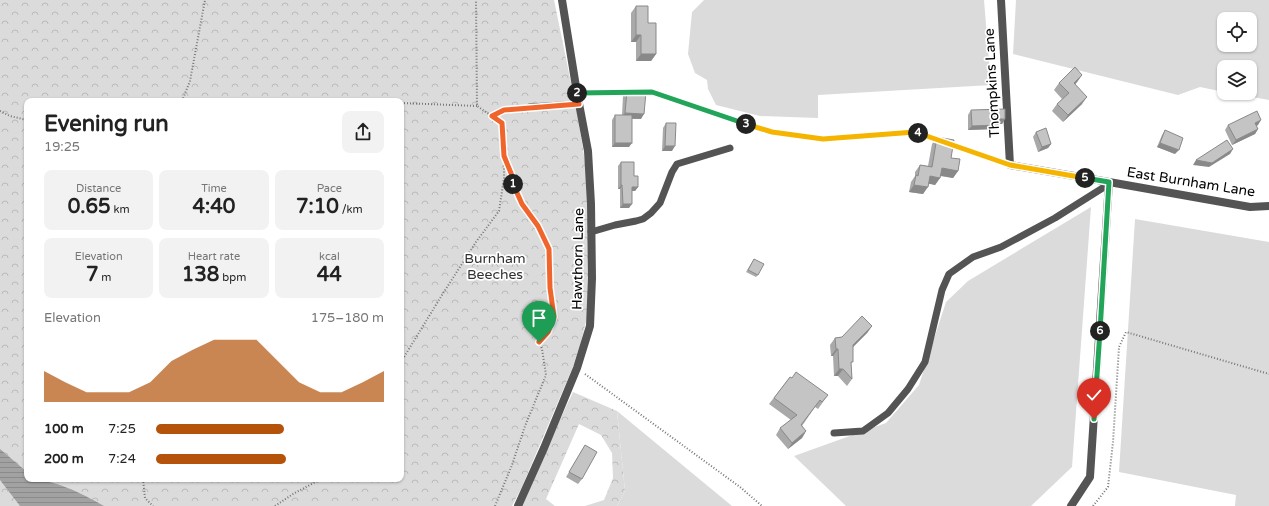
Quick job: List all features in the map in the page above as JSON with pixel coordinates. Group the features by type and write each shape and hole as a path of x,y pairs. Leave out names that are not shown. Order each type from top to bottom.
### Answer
{"street":[{"name":"Hawthorn Lane","path":"518,506 577,368 590,326 592,278 592,204 588,151 562,0"},
{"name":"Thompkins Lane","path":"1000,0 1010,165"},
{"path":"1010,165 1109,183 1090,477 1071,506"},
{"name":"East Burnham Lane","path":"1109,183 1250,207 1269,206"}],"lane":[{"path":"530,107 579,104"},
{"path":"591,232 643,219 660,203 672,172 677,164 730,148"},
{"path":"834,433 863,431 888,413 908,389 924,362 933,331 942,290 949,274 973,257 1001,246 1055,218 1109,183"}],"path":[{"path":"183,98 190,81 205,0"},
{"path":"476,0 478,106"},
{"path":"637,92 652,92 772,132 823,139 915,132 944,142"},
{"path":"577,93 630,93"},
{"path":"404,103 478,106 502,123 504,156 504,178 499,211 476,242 404,357"},
{"path":"492,116 504,110 530,107"},
{"path":"0,111 10,116 24,119"},
{"path":"951,145 1010,165"},
{"path":"495,506 512,465 524,426 546,375 542,349 539,342 548,332 554,317 550,288 549,249 538,226 522,204 504,156"},
{"path":"1093,506 1108,487 1113,442 1119,347 1126,332 1269,374"},
{"path":"577,368 740,487 762,506"},
{"path":"144,482 145,498 152,506"},
{"path":"275,506 315,482"}],"green space":[{"name":"Burnham Beeches","path":"0,0 554,0 578,117 587,175 589,309 581,342 572,369 521,489 512,506 0,506"},
{"path":"704,0 984,0 991,85 818,95 818,118 760,116 716,105 708,89 707,80 695,73 688,54 692,12"},
{"path":"1016,0 1269,0 1269,100 1257,98 1257,60 1217,60 1217,91 1200,87 1178,95 1013,54"},
{"path":"1091,207 1072,467 1031,506 846,506 794,456 886,423 919,385 946,302 968,281"},
{"path":"1135,219 1269,242 1269,506 1235,506 1236,495 1119,472"},
{"path":"573,392 617,411 625,491 617,506 585,506 604,500 613,478 612,453 601,435 579,424 546,499 555,506 519,506"},
{"path":"617,411 732,506 617,506 625,491"}],"shaded area":[{"path":"0,449 24,469 24,482 50,482 57,484 86,496 104,506 20,506 0,480"}],"building":[{"path":"636,6 648,6 648,23 656,23 656,54 641,54 641,35 636,35"},
{"path":"1075,67 1082,75 1074,83 1087,97 1068,115 1057,104 1069,93 1059,83"},
{"path":"627,91 646,92 644,114 625,113"},
{"path":"1005,109 1005,119 998,119 998,125 972,126 971,110"},
{"path":"1257,111 1261,120 1255,123 1258,129 1236,140 1228,125"},
{"path":"615,115 632,115 632,143 615,143"},
{"path":"666,123 676,123 675,146 665,146"},
{"path":"1046,128 1051,144 1042,147 1036,132"},
{"path":"1165,130 1183,138 1179,150 1160,143"},
{"path":"937,137 954,140 951,158 960,159 958,171 942,168 940,178 930,176 928,187 914,185 916,175 918,176 920,165 932,167"},
{"path":"1227,140 1233,149 1212,163 1196,160"},
{"path":"621,162 634,162 634,176 638,176 638,187 632,187 632,204 623,204"},
{"path":"754,259 764,264 758,275 748,270"},
{"path":"862,316 872,326 853,345 853,362 851,362 852,379 843,369 839,369 838,349 836,349 835,338 842,337"},
{"path":"796,372 828,395 822,402 820,400 801,425 806,431 792,443 780,428 797,415 774,398 790,377 792,378"},
{"path":"585,445 597,452 582,479 569,472"}],"route":[{"path":"539,342 548,332 554,317 550,288 549,249 538,226 522,204 514,186 513,178 504,156 502,123 492,116 504,110 579,104 577,93 652,92 772,132 823,139 915,132 1010,165 1109,182 1094,419"}]}
